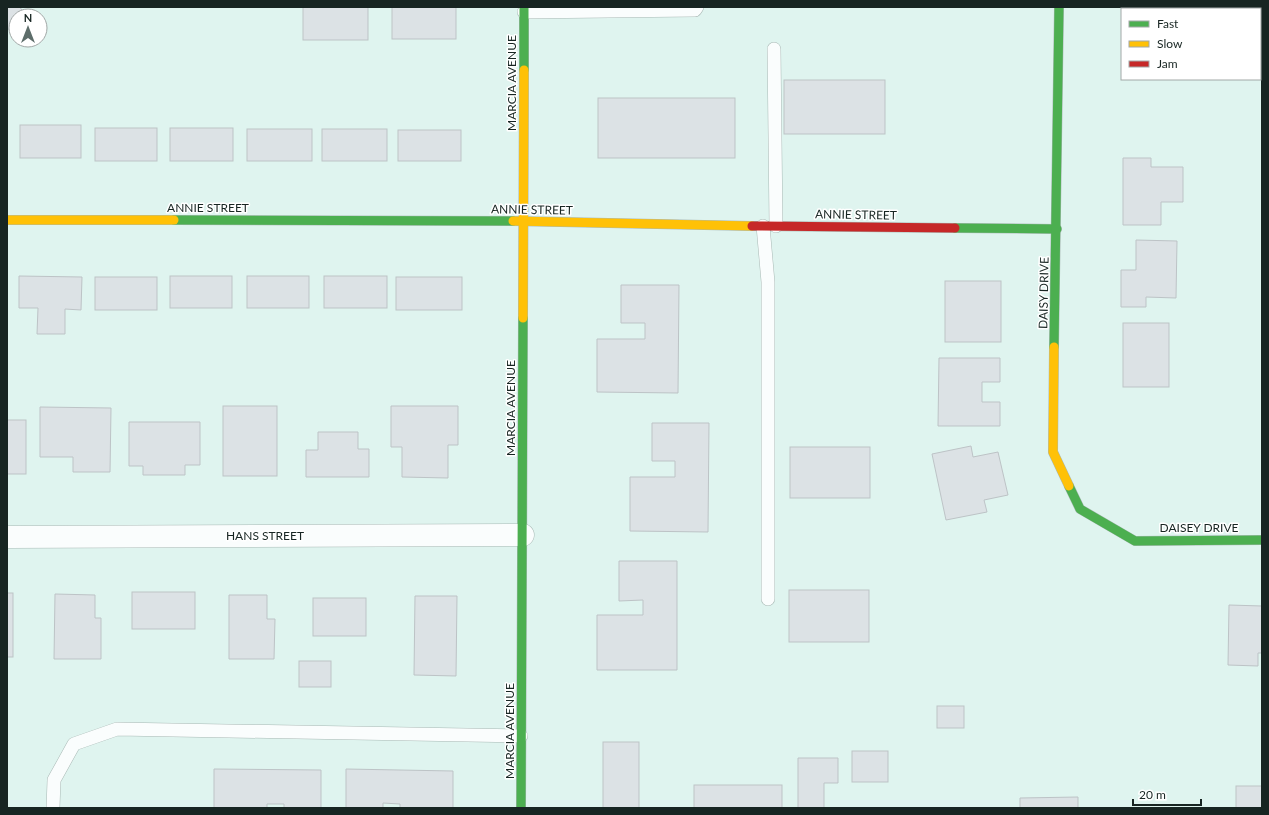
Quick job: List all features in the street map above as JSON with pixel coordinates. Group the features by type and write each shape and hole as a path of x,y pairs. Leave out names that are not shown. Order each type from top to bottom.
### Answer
{"street":[{"name":"DAISY DRIVE","path":"1059,7 1053,452 1080,509 1136,541"},
{"name":"MARCIA AVENUE","path":"521,808 524,10"},
{"name":"ANNIE STREET","path":"7,220 523,221 770,226 1057,229"},
{"name":"HANS STREET","path":"7,537 523,535"},
{"name":"DAISEY DRIVE","path":"1136,541 1262,540"}],"lane":[{"path":"524,10 695,10 698,7"},
{"path":"768,599 768,282 774,49"},
{"path":"53,808 54,780 74,744 117,729 521,736"}],"building":[{"path":"7,7 20,7 8,8 7,30"},
{"path":"303,7 368,7 368,40 303,40"},
{"path":"392,7 456,7 456,39 392,39"},
{"path":"784,80 885,80 885,134 784,134"},
{"path":"598,98 735,98 735,158 598,158"},
{"path":"20,125 81,125 81,158 20,158"},
{"path":"95,128 157,128 157,161 95,161"},
{"path":"170,128 233,128 233,161 170,161"},
{"path":"247,129 312,129 312,161 247,161"},
{"path":"322,129 387,129 387,161 322,161"},
{"path":"398,130 461,130 461,161 398,161"},
{"path":"1123,158 1151,158 1151,167 1183,167 1183,202 1161,202 1161,225 1123,225"},
{"path":"1136,240 1177,241 1176,298 1146,297 1146,307 1121,307 1121,270 1136,270"},
{"path":"19,276 82,277 81,310 65,309 65,334 37,334 38,308 19,308"},
{"path":"170,276 232,276 232,308 170,308"},
{"path":"247,276 309,276 309,308 247,308"},
{"path":"324,276 387,276 387,308 324,308"},
{"path":"95,277 157,277 157,310 95,310"},
{"path":"396,277 462,277 462,310 396,310"},
{"path":"945,281 1001,281 1001,342 945,342"},
{"path":"621,285 679,285 678,393 597,392 597,339 645,339 645,323 621,323"},
{"path":"1123,323 1169,323 1169,387 1123,387"},
{"path":"939,358 1000,358 1000,382 982,382 982,402 1000,402 1000,426 938,426"},
{"path":"223,406 277,406 277,476 223,476"},
{"path":"391,406 458,406 458,445 448,445 448,478 402,477 402,447 391,447"},
{"path":"40,407 111,408 110,472 73,472 73,457 40,457"},
{"path":"7,420 26,420 26,474 7,474"},
{"path":"129,422 200,422 200,465 185,465 185,475 143,475 143,466 129,466"},
{"path":"652,423 709,423 708,532 630,531 630,477 675,477 675,461 652,461"},
{"path":"318,432 358,432 358,449 369,449 369,477 306,477 306,450 318,450"},
{"path":"971,446 973,457 998,452 1008,495 984,500 987,512 946,520 932,454"},
{"path":"790,447 870,447 870,498 790,498"},
{"path":"619,561 677,561 677,670 597,670 597,615 643,615 643,600 619,601"},
{"path":"789,590 869,590 869,642 789,642"},
{"path":"132,592 195,592 195,629 132,629"},
{"path":"7,593 13,593 13,657 7,657"},
{"path":"55,594 95,595 95,618 101,618 101,659 54,659"},
{"path":"229,595 267,595 267,619 275,619 274,659 229,659"},
{"path":"415,596 457,596 456,676 414,675"},
{"path":"313,598 366,598 366,636 313,636"},
{"path":"1229,605 1262,606 1262,653 1258,653 1258,666 1228,665"},
{"path":"299,661 331,661 331,687 299,687"},
{"path":"937,706 964,706 964,728 937,728"},
{"path":"603,742 639,742 639,808 603,808"},
{"path":"852,751 888,751 888,782 852,782"},
{"path":"798,758 838,758 838,783 824,783 824,808 798,808"},
{"path":"214,769 321,770 321,808 284,808 284,804 267,804 267,808 214,808"},
{"path":"346,769 453,771 453,808 400,808 400,804 383,803 383,808 346,808"},
{"path":"694,785 782,785 782,808 694,808"},
{"path":"1236,786 1262,786 1262,808 1236,808"},
{"path":"1078,797 1078,808 1020,808 1020,798"}],"traffic: fast":[{"path":"524,7 524,70"},
{"path":"1054,347 1059,7"},
{"path":"174,220 513,221"},
{"path":"955,228 1057,229"},
{"path":"521,808 523,318"},
{"path":"1069,486 1080,509 1135,541 1262,540"}],"traffic: slow":[{"path":"523,318 524,70"},
{"path":"7,220 174,220"},
{"path":"513,221 752,226"},
{"path":"1054,347 1053,452 1069,486"}],"traffic: jam":[{"path":"752,226 955,228"}]}
